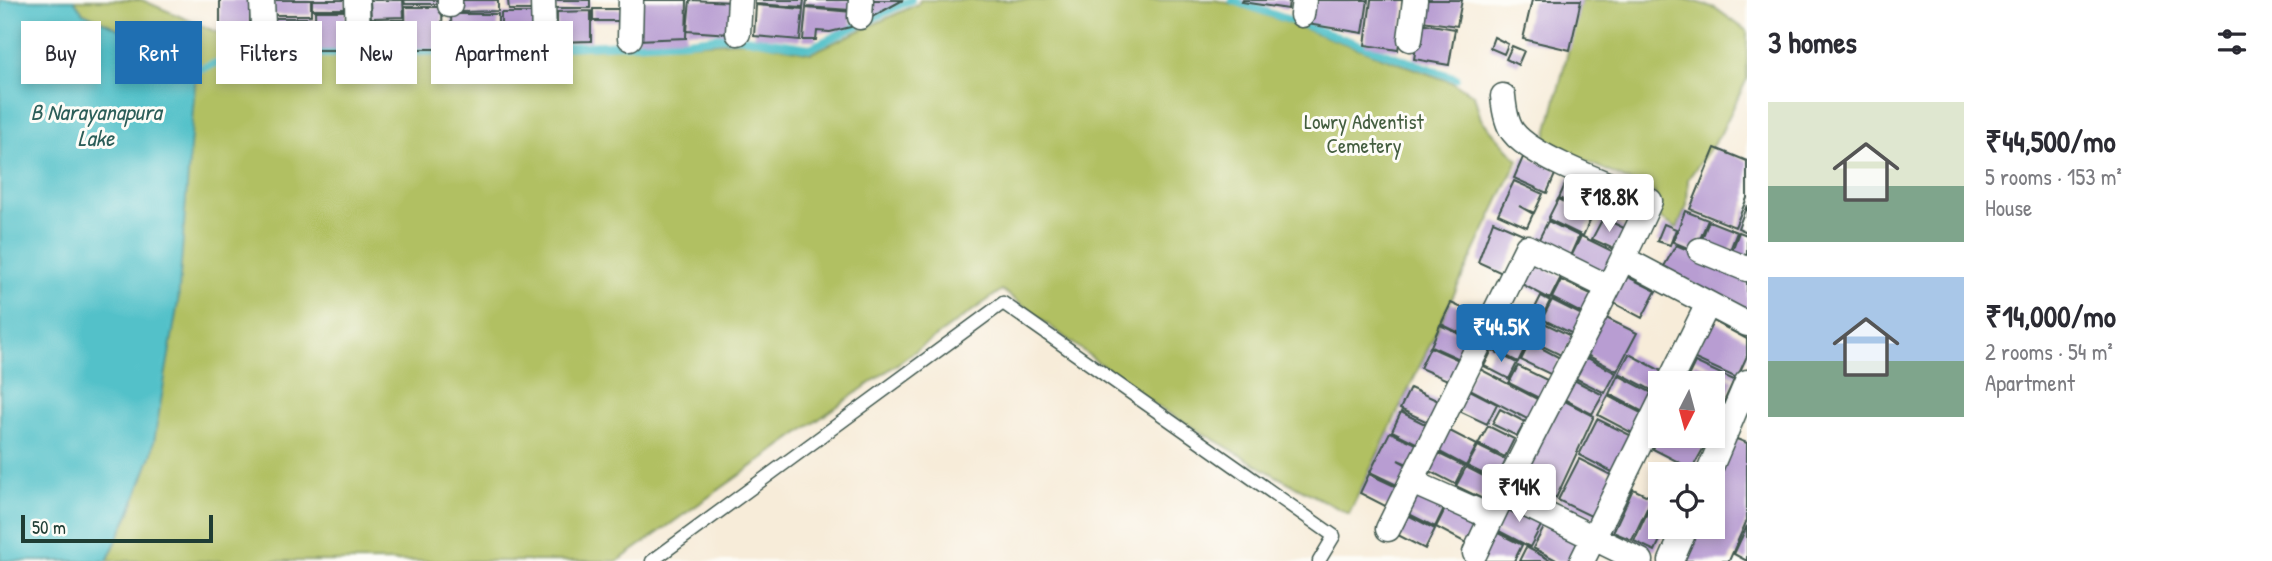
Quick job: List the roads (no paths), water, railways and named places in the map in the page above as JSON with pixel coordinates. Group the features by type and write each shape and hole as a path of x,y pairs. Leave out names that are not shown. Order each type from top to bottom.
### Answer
{"street":[{"path":"262,0 263,21"},
{"path":"357,0 357,21"},
{"path":"543,0 544,21"},
{"path":"630,38 631,0"},
{"path":"738,33 740,0"},
{"path":"1410,39 1415,0"},
{"path":"1475,553 1624,259 1650,201 1577,171 1528,147 1512,132 1505,113 1503,96"},
{"path":"1388,529 1527,247 1608,287"},
{"path":"1700,250 1747,269"},
{"path":"1624,259 1747,324"},
{"path":"1675,371 1708,304"},
{"path":"1713,462 1747,382"},
{"path":"1582,561 1648,427"},
{"path":"1412,482 1491,517"},
{"path":"1504,494 1641,561"},
{"path":"1671,561 1681,539"}],"lane":[{"path":"652,561 1003,303 1334,536 1319,561"}],"water":[{"name":"B Narayanapura Lake","path":"0,0 74,0 83,13 101,21 21,21 21,84 101,84 101,21 115,27 115,84 195,84 178,303 152,453 130,512 107,561 0,561"}],"waterway":[{"path":"202,68 242,54 523,49 687,41 732,36 810,48 911,0"},
{"path":"1232,0 1456,78"}],"park label":[{"name":"Lowry Adventist Cemetery","path":"1364,134"}]}
